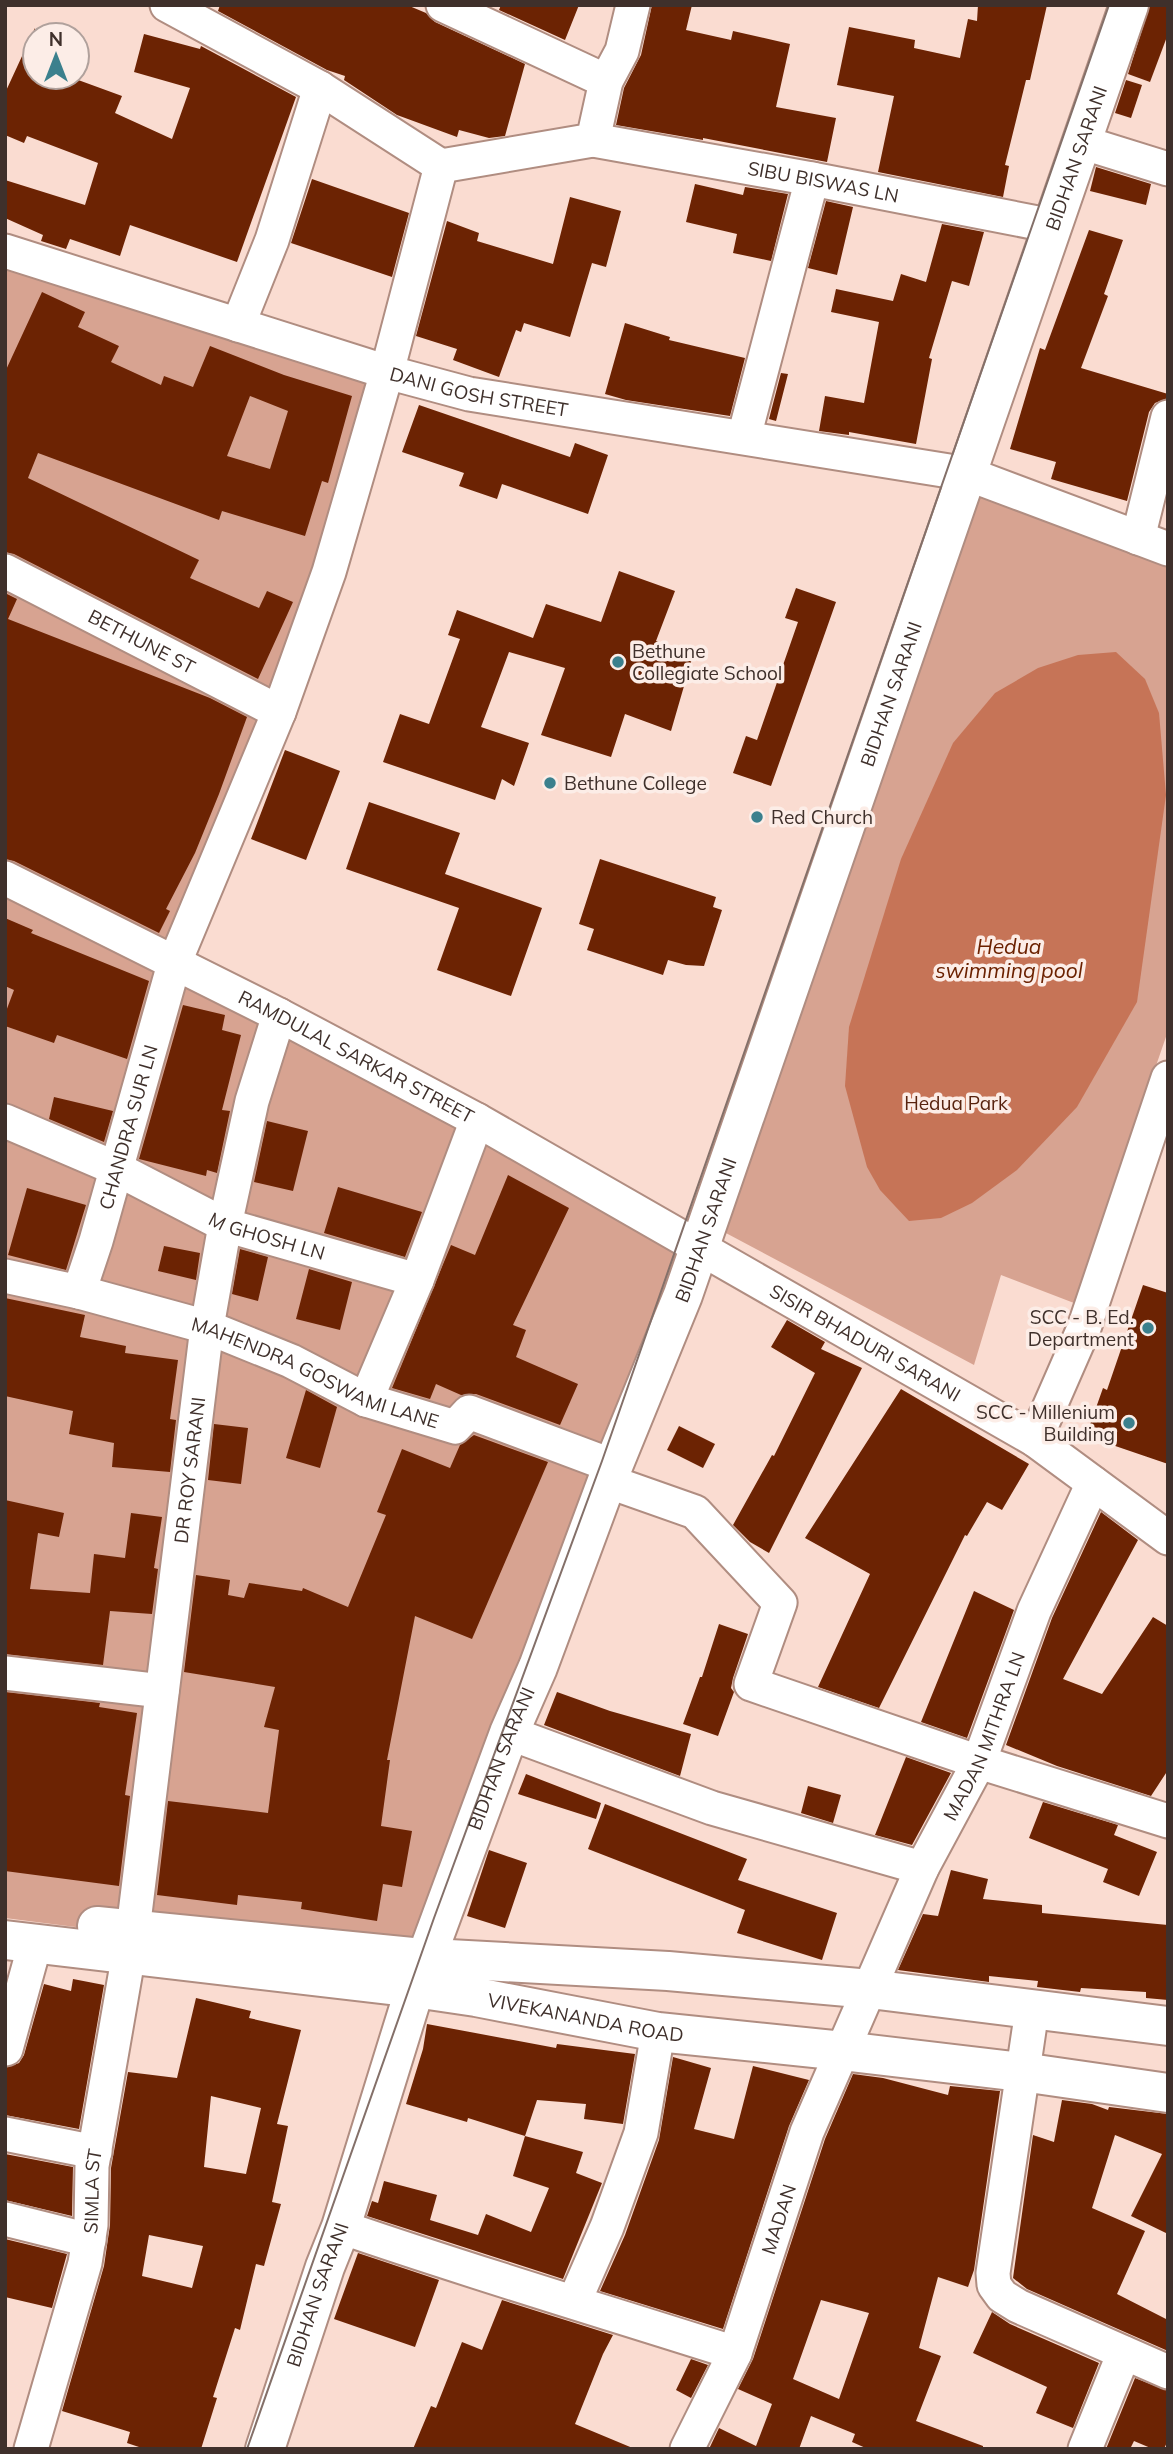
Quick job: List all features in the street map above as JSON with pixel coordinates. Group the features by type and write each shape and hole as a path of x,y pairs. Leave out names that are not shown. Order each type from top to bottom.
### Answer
{"main road":[{"name":"BIDHAN SARANI","path":"265,2449 325,2267 341,2227 421,1972 509,1733 538,1667 610,1473 700,1247 1129,5"},
{"name":"VIVEKANANDA ROAD","path":"5,1914 131,1943"},
{"name":"VIVEKANANDA ROAD","path":"20,1942 131,1943 421,1972 668,1971 870,1989 1168,2026"},
{"name":"VIVEKANANDA ROAD","path":"421,1972 477,1997 658,2032 1023,2072 1168,2093"}],"street":[{"path":"167,5 320,88 441,166"},
{"path":"443,5 606,81"},
{"path":"593,140 606,81 622,51 633,5"},
{"path":"238,325 272,240 320,88"},
{"name":"SIBU BISWAS LN","path":"441,166 593,140 812,178 1053,226"},
{"path":"1082,142 1168,169"},
{"name":"CHANDRA SUR LN","path":"79,1292 96,1241 174,964 279,712 329,572 387,372 441,166"},
{"path":"744,437 812,178"},
{"name":"DANI GOSH STREET","path":"5,251 387,372 469,394 968,474 1153,544"},
{"path":"1153,544 1168,417"},
{"name":"BETHUNE ST","path":"5,571 279,712"},
{"name":"RAMDULAL SARKAR STREET","path":"5,878 279,1016 477,1120 700,1247"},
{"name":"DR ROY SARANI","path":"131,1943 207,1327 225,1225 252,1101 279,1016"},
{"path":"1034,1440 1084,1328 1168,1078"},
{"path":"366,1400 417,1280 477,1120"},
{"name":"M GHOSH LN","path":"5,1121 115,1168 225,1225 417,1280"},
{"name":"SISIR BHADURI SARANI","path":"700,1247 1034,1440 1168,1538"},
{"name":"MAHENDRA GOSWAMI LANE","path":"5,1276 79,1292 207,1327 291,1361 366,1400 455,1427 469,1412 610,1473"},
{"path":"610,1473 695,1512 780,1602 751,1684 979,1762 1168,1821"},
{"name":"MADAN MITHRA LN","path":"870,1989 922,1868 979,1762 1034,1611 1093,1483"},
{"path":"5,1673 162,1691"},
{"path":"509,1733 712,1808 922,1868"},
{"path":"6,2049 20,1942"},
{"name":"SIMLA ST","path":"31,2449 85,2263 95,2152 131,1943"},
{"name":"MADAN","path":"687,2449 735,2353 807,2132 870,1989"},
{"path":"1032,2010 997,2232 994,2285 1002,2296 1018,2306 1168,2371"},
{"path":"574,2302 607,2227 641,2133 658,2032"},
{"path":"5,2134 95,2152"},
{"path":"5,2220 89,2240"},
{"path":"341,2227 481,2275 735,2353"},
{"path":"1085,2449 1124,2353"}],"green space":[{"path":"5,266 383,377 176,970 698,1249 430,1972 5,1918"},
{"name":"Hedua Park","path":"981,493 1168,561 1168,1031 1074,1303 1001,1275 974,1365 724,1232"}],"water":[{"name":"Hedua swimming pool","path":"1116,652 1145,679 1159,713 1166,795 1137,1002 1077,1107 1017,1170 972,1203 941,1218 909,1221 880,1190 867,1167 845,1086 849,1027 901,859 953,743 995,693 1038,668 1078,655"}],"building":[{"path":"220,5 407,5 426,13 435,22 525,64 505,136 489,138 459,130 457,137 397,115 344,80 345,76 327,70 218,11"},
{"path":"501,5 579,5 565,40 499,10"},
{"path":"652,5 692,5 686,30 731,40 733,31 790,44 776,107 836,118 827,162 703,138 616,125 624,88 641,55"},
{"path":"978,5 1047,5 1030,80 1026,80 1005,165 1009,166 1003,197 878,172 894,96 837,85 849,27 915,40 914,48 960,58 968,19 977,21"},
{"path":"1150,5 1168,5 1168,34 1150,82 1128,74"},
{"path":"144,34 200,49 201,46 296,97 237,262 130,225 120,256 70,239 66,249 41,241 43,235 5,218 5,180 85,205 98,163 27,136 24,143 5,135 5,93 21,58 21,91 91,91 91,85 122,96 115,113 172,139 190,88 134,72"},
{"path":"1126,80 1142,85 1131,118 1115,113"},
{"path":"1096,167 1151,184 1146,205 1090,191"},
{"path":"312,179 409,213 392,277 291,243"},
{"path":"695,184 743,195 745,187 788,194 771,261 733,253 737,234 686,222"},
{"path":"570,197 621,211 606,267 592,263 570,337 524,323 521,332 516,330 499,377 453,360 457,349 416,336 447,221 479,233 477,241 553,264"},
{"path":"826,201 853,207 837,275 808,268"},
{"path":"942,224 984,232 969,286 952,281 929,358 932,359 916,444 849,432 849,435 819,431 825,396 864,403 879,322 831,312 836,289 893,301 901,274 926,282"},
{"path":"1089,230 1123,240 1104,294 1108,296 1081,368 1168,394 1168,398 1155,403 1149,412 1127,501 1051,479 1056,462 1010,449 1040,348 1045,350"},
{"path":"42,292 85,312 78,327 119,346 111,362 161,385 164,376 193,387 210,346 284,375 352,396 328,483 322,481 305,536 222,511 219,520 38,453 28,478 199,560 190,578 259,608 267,591 293,602 258,679 14,554 5,552 5,372","holes":["250,396 288,411 270,469 227,456"]},
{"path":"625,323 670,337 669,340 745,358 730,416 626,400 605,394"},
{"path":"781,373 788,374 776,421 769,419"},
{"path":"419,405 570,457 575,443 608,455 588,514 502,484 497,499 459,486 464,473 402,452"},
{"path":"619,571 675,591 656,641 693,655 671,731 625,714 611,757 541,735 565,668 509,652 481,727 529,743 514,786 502,779 495,800 383,762 400,714 429,724 460,639 448,635 457,610 533,638 546,604 601,622"},
{"path":"796,588 836,602 771,786 733,773 746,736 757,740 798,622 785,618"},
{"path":"5,593 17,599 8,619 210,698 247,717 195,853 166,909 170,911 159,933 5,859"},
{"path":"285,750 340,771 306,860 251,839"},
{"path":"369,802 460,833 445,874 542,908 511,996 437,970 459,908 346,869"},
{"path":"600,859 716,897 713,907 722,910 704,966 668,960 663,975 587,950 594,929 579,924"},
{"path":"5,918 33,930 31,933 149,981 127,1059 57,1035 54,1043 5,1026 5,1014 14,990 5,986"},
{"path":"183,1005 225,1015 222,1030 241,1035 222,1110 230,1111 217,1173 207,1170 206,1176 139,1159"},
{"path":"54,1097 113,1111 104,1142 49,1119"},
{"path":"267,1121 308,1131 293,1191 254,1182"},
{"path":"508,1175 569,1208 513,1325 526,1330 516,1357 578,1384 560,1425 476,1394 461,1395 436,1384 430,1399 392,1388 451,1245 475,1255"},
{"path":"338,1187 422,1212 405,1257 324,1233"},
{"path":"27,1188 86,1205 66,1270 8,1255"},
{"path":"164,1246 200,1253 196,1280 158,1271"},
{"path":"240,1249 268,1257 258,1301 232,1294"},
{"path":"309,1269 352,1282 340,1330 296,1319"},
{"path":"1143,1285 1168,1293 1168,1464 1086,1436 1103,1388 1107,1390"},
{"path":"5,1298 85,1315 80,1337 126,1346 125,1353 178,1360 170,1419 176,1420 170,1472 112,1467 114,1443 69,1434 73,1411 5,1396"},
{"path":"787,1320 825,1342 821,1349 862,1368 769,1553 750,1542 733,1525 772,1455 774,1456 815,1373 771,1347"},
{"path":"901,1389 1029,1464 1002,1510 987,1502 967,1536 965,1535 879,1708 818,1687 870,1574 805,1538"},
{"path":"306,1390 337,1407 320,1468 286,1458"},
{"path":"214,1424 248,1428 241,1484 208,1480"},
{"path":"679,1426 715,1444 703,1468 667,1450"},
{"path":"474,1435 548,1462 472,1639 415,1616 387,1760 390,1760 381,1826 412,1831 402,1887 383,1884 377,1921 301,1909 302,1902 238,1895 237,1905 157,1895 168,1801 268,1813 279,1730 264,1727 275,1687 184,1672 196,1575 230,1580 228,1595 244,1598 249,1583 302,1591 303,1588 348,1607 386,1515 377,1512 402,1449 450,1468 460,1445"},
{"path":"5,1500 64,1513 59,1537 38,1533 30,1589 90,1593 94,1554 125,1558 131,1513 162,1517 154,1568 158,1569 152,1614 110,1611 103,1665 5,1654"},
{"path":"1101,1512 1138,1540 1063,1679 1102,1694 1153,1617 1168,1626 1168,1770 1151,1796 1057,1766 1006,1745 1052,1618"},
{"path":"974,1591 1014,1610 967,1738 921,1722"},
{"path":"719,1624 748,1634 733,1678 731,1688 734,1692 718,1736 683,1724"},
{"path":"5,1692 100,1703 99,1707 137,1713 125,1795 130,1796 119,1886 5,1871"},
{"path":"557,1692 610,1711 691,1734 680,1776 544,1725"},
{"path":"906,1757 951,1773 912,1845 875,1835"},
{"path":"526,1774 601,1803 596,1819 518,1794"},
{"path":"808,1786 841,1795 833,1823 801,1813"},
{"path":"1043,1802 1118,1825 1114,1835 1157,1852 1139,1896 1103,1882 1108,1869 1029,1838"},
{"path":"605,1804 747,1859 738,1880 837,1913 822,1960 737,1933 745,1910 588,1849"},
{"path":"489,1850 527,1863 505,1928 467,1916"},
{"path":"951,1870 988,1879 983,1899 1042,1905 1042,1913 1168,1925 1168,2000 1146,1998 1146,1992 1081,1988 1080,1992 1037,1987 1038,1981 989,1976 989,1982 898,1970 923,1914 938,1916"},
{"path":"73,1979 104,1985 79,2129 5,2115 5,2068 19,2063 24,2055 44,1984 71,1991"},
{"path":"196,1998 251,2011 249,2018 301,2030 277,2124 288,2126 272,2202 281,2204 264,2266 256,2264 240,2330 235,2328 213,2397 217,2398 201,2449 145,2449 127,2443 130,2432 62,2411 104,2266 110,2225 111,2168 128,2072 177,2078","holes":["211,2096 261,2108 246,2174 204,2167","149,2235 203,2246 192,2288 142,2276"]},
{"path":"427,2024 556,2048 557,2044 635,2054 623,2124 584,2119 586,2104 537,2100 525,2136 468,2118 467,2122 406,2104 423,2049"},
{"path":"673,2057 711,2068 694,2129 734,2139 753,2066 809,2080 789,2126 723,2329 600,2291 625,2235 659,2140"},
{"path":"853,2074 883,2078 948,2095 950,2086 1000,2091 974,2270 968,2287 938,2277 919,2348 941,2356 916,2421 983,2446 983,2449 868,2449 852,2442 855,2434 811,2416 799,2449 709,2449 719,2428 756,2446 772,2404 738,2389 753,2359 825,2139","holes":["821,2300 869,2313 839,2399 793,2379"]},
{"path":"1062,2100 1092,2104 1108,2110 1109,2107 1168,2114 1168,2234 1131,2216 1162,2154 1115,2135 1092,2208 1145,2231 1117,2294 1168,2320 1168,2351 1027,2289 1013,2278 1033,2135 1054,2142"},
{"path":"525,2136 583,2152 576,2173 602,2183 563,2279 367,2216 372,2201 378,2203 384,2181 437,2195 430,2220 478,2235 486,2214 531,2232 549,2188 513,2176"},
{"path":"5,2154 73,2167 72,2216 5,2200"},
{"path":"5,2239 67,2254 52,2308 5,2297"},
{"path":"358,2253 439,2280 415,2347 334,2319"},
{"path":"502,2300 613,2335 575,2424 635,2449 413,2449 431,2406 436,2408 462,2342 482,2350"},
{"path":"992,2312 1010,2324 1099,2363 1073,2428 1036,2413 1047,2387 973,2353"},
{"path":"691,2359 708,2365 691,2398 676,2390"},
{"path":"1135,2378 1168,2391 1168,2440 1164,2449 1153,2449 1134,2441 1130,2449 1106,2449"}],"tram line":[{"path":"247,2449 434,1918 602,1461 1109,5"}],"place":[{"name":"Bethune Collegiate School","path":"618,662"},
{"name":"Bethune College","path":"550,783"},
{"name":"Red Church","path":"757,817"},
{"name":"SCC - B. Ed. Department","path":"1148,1328"},
{"name":"SCC - Millenium Building","path":"1129,1423"}]}
